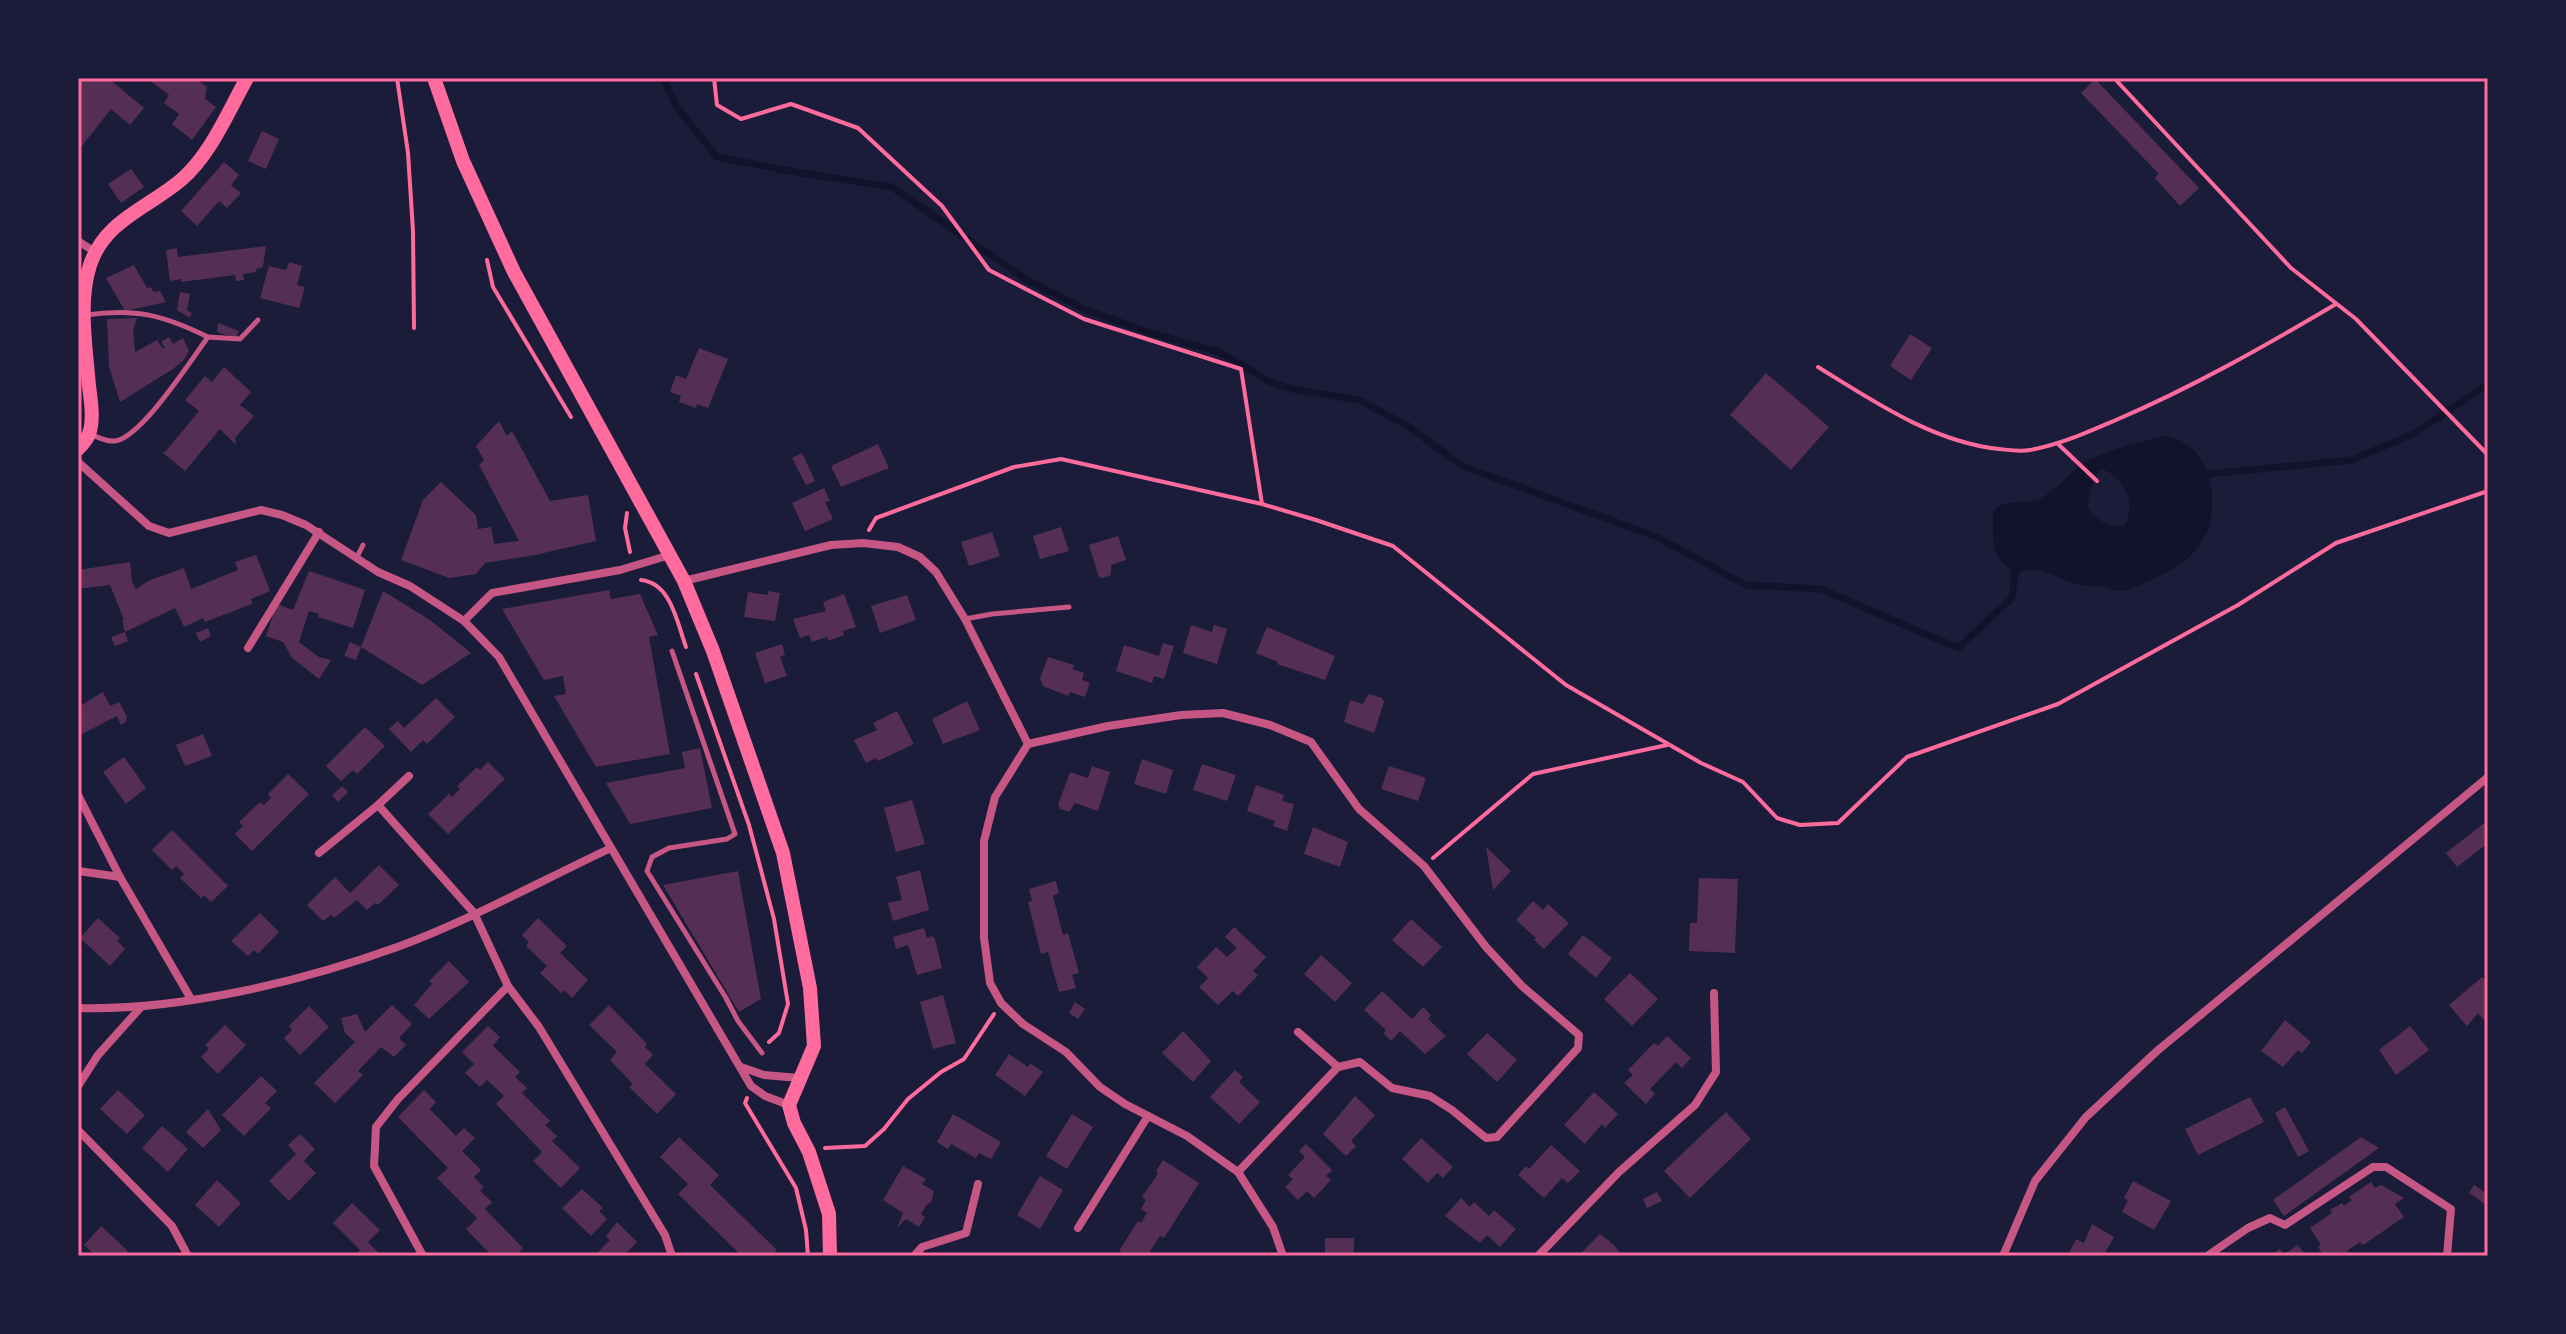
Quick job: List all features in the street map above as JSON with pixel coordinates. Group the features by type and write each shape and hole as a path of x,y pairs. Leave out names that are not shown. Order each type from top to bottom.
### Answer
{"main road":[{"path":"78,449 89,433 91,406 85,291 95,252 112,227 181,180 196,164 247,78"},
{"path":"434,78 463,161 514,272 684,581 713,651 783,853 810,988 814,1046 789,1105 794,1123 809,1152 829,1214 830,1256"}],"street":[{"path":"78,241 95,252"},
{"path":"78,462 149,526 169,533 261,510 282,515 319,532 356,559 410,586 464,621 499,657 751,1086 765,1096 789,1105"},
{"path":"248,648 319,532"},
{"path":"684,581 831,545 863,543 898,547 920,557 936,572 965,619 1028,744"},
{"path":"464,621 492,593 620,570 670,555"},
{"path":"1238,1172 1338,1067 1360,1062 1392,1088 1430,1096 1486,1138 1497,1137 1578,1048 1579,1035 1504,967 1424,866 1359,809 1311,742 1270,725 1223,713 1181,715 1108,726 1028,744 995,797 984,841 984,938 990,983 1001,1003 1023,1024 1066,1052 1100,1087 1187,1136 1238,1172 1273,1227 1283,1256"},
{"path":"319,853 409,776"},
{"path":"2003,1256 2035,1181 2086,1117 2157,1051 2488,777"},
{"path":"78,795 120,877 191,999"},
{"path":"378,805 474,913 508,986 547,1040 665,1235 672,1256"},
{"path":"78,1008 141,1007 191,999 299,976 400,946 611,848"},
{"path":"78,871 120,877"},
{"path":"423,1256 374,1166 376,1127 398,1099 508,986"},
{"path":"1538,1256 1619,1172 1695,1105 1716,1072 1714,993"},
{"path":"78,1086 98,1055 141,1007"},
{"path":"1298,1032 1338,1067"},
{"path":"740,1067 764,1075 799,1078"},
{"path":"1078,1228 1148,1116"},
{"path":"78,1130 172,1226 188,1256"},
{"path":"2207,1256 2248,1228 2270,1218 2285,1225 2373,1167 2386,1167 2451,1209 2447,1256"},
{"path":"914,1256 922,1247 966,1233 978,1184"}],"lane":[{"path":"85,316 111,312 154,315 208,337 240,339 258,320"},
{"path":"89,433 114,441 137,428 151,414 208,337"},
{"path":"356,559 363,545"},
{"path":"965,619 1069,607"},
{"path":"672,651 735,834 727,839 669,848 652,857 647,871 738,1021 762,1053"}],"path":[{"path":"397,78 408,153 414,328"},
{"path":"714,78 717,105 741,119 791,104 858,128 946,212 989,270 1084,319 1241,369 1262,504"},
{"path":"2114,78 2291,268 2356,319 2435,404 2488,455"},
{"path":"487,261 493,287 571,418"},
{"path":"1818,367 1900,415 1957,440 1996,449 2027,451 2057,443 2154,404 2217,373 2336,304"},
{"path":"2057,443 2097,481"},
{"path":"863,543 876,518 1014,467 1061,459 1262,504 1393,546 1566,685 1669,745 1743,782 1777,818 1800,825 1838,823 1907,757 2058,704 2238,605 2336,543 2488,491"},
{"path":"626,536 628,507"},
{"path":"1424,866 1533,774 1669,745"},
{"path":"809,1152 818,1148 865,1146 884,1129 908,1099 941,1072 964,1059 1001,1003"},
{"path":"749,1092 745,1103 796,1188 806,1230 808,1256"}],"shaded area":[{"path":"2166,436 2192,449 2202,461 2212,494 2212,511 2203,540 2181,563 2136,587 2119,591 2076,584 2039,570 2015,572 2000,561 1993,539 1993,512 1998,507 2039,499 2091,459","holes":["2101,469 2122,484 2129,501 2130,510 2124,526 2103,522 2087,507 2094,477"]}],"building":[{"path":"78,78 108,78 144,108 130,125 111,109 78,151"},
{"path":"155,78 195,78 207,87 205,99 216,107 192,140 172,124 179,114 164,103 169,95 152,82"},
{"path":"2095,79 2199,188 2180,206 2155,178 2159,174 2081,93"},
{"path":"262,131 279,139 266,169 248,161"},
{"path":"224,162 239,175 231,185 241,193 227,208 219,201 197,226 181,211"},
{"path":"131,169 144,187 121,203 108,184"},
{"path":"266,246 263,267 256,269 256,272 243,274 244,280 236,281 235,275 170,281 166,250 177,248 178,257"},
{"path":"289,262 302,266 297,285 305,287 299,308 260,298 269,266 286,270"},
{"path":"134,265 147,288 160,291 166,302 125,311 106,278"},
{"path":"180,292 190,294 187,311 192,312 190,318 177,310"},
{"path":"137,318 133,331 135,352 157,340 163,349 161,342 169,337 173,344 183,338 189,351 173,369 120,402 109,367 107,319"},
{"path":"218,323 239,331 236,338 217,332"},
{"path":"1910,334 1932,348 1911,380 1890,366"},
{"path":"699,348 728,359 708,408 697,404 696,408 679,402 681,396 670,392 676,375 686,379"},
{"path":"224,367 251,392 240,405 254,416 235,438 236,445 220,429 185,471 162,452 199,411 185,400 205,376 212,382"},
{"path":"1766,373 1829,427 1791,470 1730,415"},
{"path":"499,421 507,436 512,431 550,501 588,495 596,541 485,563 476,574 449,578 401,560 423,500 441,482 476,515 478,529 491,527 494,544 519,541 479,465 484,460 476,446"},
{"path":"878,444 889,468 841,487 831,466"},
{"path":"802,453 815,481 806,485 792,458"},
{"path":"824,488 830,501 825,502 833,519 805,531 792,503"},
{"path":"1061,527 1069,551 1040,559 1033,536"},
{"path":"992,532 1000,556 969,566 961,542"},
{"path":"1118,536 1126,560 1111,565 1111,575 1099,577 1089,545"},
{"path":"256,555 270,591 251,599 252,604 205,622 203,618 184,627 175,608 125,632 124,620 110,585 78,589 78,570 130,562 136,589 148,581 184,568 191,589 238,570 235,562"},
{"path":"309,571 365,590 353,628 309,611 299,642 319,657 331,660 319,679 292,658 283,642 266,636 277,604 293,610"},
{"path":"609,590 611,599 640,594 658,635 649,637 670,754 596,767 554,696 566,694 563,676 544,680 502,609"},
{"path":"383,591 430,620 471,653 422,685 361,647"},
{"path":"768,591 780,593 775,621 744,617 748,592 768,595"},
{"path":"844,594 856,627 828,641 827,637 812,642 809,635 800,638 793,619 826,611 823,602"},
{"path":"907,595 916,620 880,633 871,606"},
{"path":"1191,625 1212,632 1214,625 1227,629 1217,664 1183,653"},
{"path":"1267,627 1335,656 1325,680 1277,664 1256,653"},
{"path":"208,628 211,636 200,642 196,633"},
{"path":"125,632 128,641 115,646 111,637"},
{"path":"350,642 361,647 356,660 344,656"},
{"path":"1163,643 1174,646 1164,679 1154,676 1152,683 1116,671 1124,645 1159,656"},
{"path":"782,644 785,655 780,657 787,676 765,683 755,653"},
{"path":"1048,657 1074,665 1072,669 1084,673 1082,680 1090,683 1085,697 1070,692 1068,696 1043,686 1040,678"},
{"path":"103,692 110,706 119,702 127,717 126,722 121,725 117,716 78,736 78,707"},
{"path":"1369,694 1382,698 1384,702 1374,733 1344,722 1350,700 1363,704"},
{"path":"436,698 455,717 427,744 423,740 411,752 389,729 398,721 404,728"},
{"path":"967,701 980,730 943,744 932,719"},
{"path":"897,711 914,744 878,761 876,758 866,763 854,740 877,730 873,723"},
{"path":"365,727 385,746 357,774 353,770 341,781 326,766"},
{"path":"203,734 212,756 185,766 176,745"},
{"path":"700,748 712,808 630,824 606,783 685,768 682,752"},
{"path":"124,757 146,788 126,804 103,772"},
{"path":"1142,759 1173,770 1166,794 1134,784"},
{"path":"488,762 505,779 448,834 428,814 449,794 452,797 460,789 457,786 477,767 480,770"},
{"path":"1202,764 1236,775 1227,801 1193,790"},
{"path":"1092,766 1110,772 1098,811 1075,803 1069,812 1060,809 1058,805 1070,772 1088,778"},
{"path":"1389,766 1426,778 1418,801 1381,789"},
{"path":"288,774 309,794 252,851 235,834 243,826 239,822 260,802 264,805 271,798 268,794"},
{"path":"1256,785 1284,795 1282,801 1294,804 1287,831 1273,826 1275,821 1247,811"},
{"path":"342,786 348,792 338,802 332,795"},
{"path":"912,800 925,844 896,852 884,808"},
{"path":"2488,820 2488,843 2457,867 2446,853"},
{"path":"1313,827 1348,842 1340,867 1304,854"},
{"path":"172,830 228,886 211,902 204,895 201,898 180,878 184,874 176,866 172,870 152,850"},
{"path":"1486,847 1511,871 1493,890"},
{"path":"379,865 399,885 378,905 375,903 367,910 357,900 334,918 331,915 323,921 307,905 335,877 350,893"},
{"path":"920,870 929,910 893,921 888,903 902,900 896,877"},
{"path":"738,871 761,999 739,1012 663,885"},
{"path":"1699,878 1738,879 1735,953 1689,951 1690,923 1697,923"},
{"path":"1056,881 1059,893 1053,896 1063,935 1068,933 1079,973 1072,975 1076,988 1059,992 1048,952 1041,954 1028,902 1032,901 1029,889"},
{"path":"1533,901 1543,910 1548,904 1569,923 1544,949 1516,920"},
{"path":"260,913 279,932 258,954 254,950 248,956 231,941"},
{"path":"98,918 120,938 117,941 125,949 110,966 80,938"},
{"path":"538,918 567,946 560,953 588,980 572,998 564,990 561,993 540,973 547,966 526,946 529,942 522,935"},
{"path":"1411,919 1442,947 1423,967 1392,940"},
{"path":"1234,927 1266,957 1253,971 1258,975 1238,996 1233,991 1218,1005 1199,987 1208,978 1197,967 1216,947 1227,957 1237,948 1225,937"},
{"path":"924,928 927,938 932,936 935,939 942,968 917,975 908,945 896,949 893,937"},
{"path":"1583,935 1612,958 1596,978 1568,954"},
{"path":"1321,955 1352,983 1335,1002 1304,974"},
{"path":"449,961 469,982 429,1019 414,1005 432,984 429,981"},
{"path":"1630,973 1658,999 1632,1026 1604,999"},
{"path":"2482,977 2488,983 2488,1020 2478,1013 2467,1026 2449,1005"},
{"path":"1382,991 1412,1019 1423,1007 1431,1015 1428,1019 1446,1036 1425,1054 1400,1031 1391,1041 1383,1033 1386,1030 1364,1010"},
{"path":"943,995 956,1043 933,1049 920,1002"},
{"path":"1075,1002 1085,1009 1078,1019 1069,1013"},
{"path":"392,1005 412,1024 399,1038 406,1045 394,1057 381,1047 358,1071 363,1075 335,1103 314,1083 355,1042 345,1033 341,1018 357,1014 365,1032"},
{"path":"609,1005 647,1044 645,1047 653,1055 645,1064 676,1094 657,1114 629,1087 633,1084 610,1060 617,1052 589,1025"},
{"path":"309,1006 329,1027 300,1055 284,1038 292,1030 289,1026"},
{"path":"2285,1020 2311,1042 2302,1053 2298,1050 2283,1067 2261,1051"},
{"path":"225,1025 246,1045 218,1074 201,1057 209,1049 205,1045"},
{"path":"488,1026 500,1037 493,1046 520,1072 515,1077 527,1088 522,1093 550,1121 545,1125 557,1136 552,1141 580,1168 561,1188 533,1161 542,1152 496,1104 504,1096 487,1080 480,1087 465,1073 474,1064 462,1052"},
{"path":"2410,1026 2429,1050 2396,1075 2379,1050"},
{"path":"1183,1031 1211,1061 1193,1082 1162,1053"},
{"path":"1487,1033 1517,1060 1497,1082 1467,1054"},
{"path":"1667,1036 1691,1058 1682,1068 1676,1062 1650,1089 1655,1094 1646,1104 1624,1083 1633,1075 1628,1070 1654,1043 1658,1046"},
{"path":"1009,1054 1028,1067 1030,1063 1043,1072 1025,1096 995,1075"},
{"path":"1235,1070 1243,1077 1239,1082 1260,1102 1239,1124 1210,1097"},
{"path":"261,1076 277,1091 265,1103 271,1108 244,1136 222,1115"},
{"path":"118,1090 145,1115 127,1134 100,1109"},
{"path":"424,1090 436,1102 430,1109 456,1136 464,1128 475,1138 462,1151 481,1170 474,1177 484,1187 480,1191 492,1202 485,1209 523,1248 516,1256 492,1256 466,1229 477,1218 437,1178 448,1168 398,1117"},
{"path":"1594,1092 1618,1114 1605,1128 1602,1124 1585,1144 1564,1125"},
{"path":"1355,1096 1375,1115 1351,1141 1356,1146 1346,1156 1323,1134"},
{"path":"2250,1097 2264,1122 2198,1155 2185,1129"},
{"path":"2285,1107 2309,1151 2298,1157 2275,1113"},
{"path":"208,1109 221,1130 203,1148 186,1132"},
{"path":"1726,1112 1751,1139 1690,1198 1664,1171"},
{"path":"953,1114 1001,1142 991,1159 979,1153 976,1158 951,1144 948,1149 937,1142"},
{"path":"1072,1114 1093,1127 1067,1169 1046,1156"},
{"path":"162,1126 188,1149 168,1172 142,1148"},
{"path":"300,1134 315,1149 304,1161 316,1173 289,1201 269,1181 296,1154 288,1145"},
{"path":"679,1137 719,1175 710,1185 777,1250 771,1256 742,1256 678,1194 688,1184 660,1157"},
{"path":"2361,1137 2379,1148 2284,1216 2273,1200"},
{"path":"1421,1138 1453,1167 1443,1178 1437,1173 1428,1183 1402,1159"},
{"path":"1306,1144 1332,1170 1326,1176 1331,1180 1314,1198 1307,1191 1298,1200 1285,1187 1293,1179 1288,1175 1305,1157 1299,1151"},
{"path":"1551,1145 1580,1171 1568,1183 1562,1178 1544,1198 1518,1175 1526,1166 1529,1169"},
{"path":"1163,1160 1199,1183 1164,1238 1160,1236 1147,1256 1127,1256 1119,1251 1138,1221 1141,1223 1147,1213 1141,1209 1146,1200 1142,1197 1158,1174 1156,1171"},
{"path":"903,1166 926,1179 922,1184 934,1191 931,1203 921,1214 925,1217 919,1227 906,1219 897,1228 903,1213 883,1200"},
{"path":"1040,1176 1063,1190 1040,1229 1017,1215"},
{"path":"217,1180 241,1203 219,1227 195,1205"},
{"path":"2133,1181 2171,1201 2154,1230 2122,1212 2128,1200 2124,1198"},
{"path":"2371,1182 2375,1188 2381,1185 2404,1198 2395,1204 2404,1217 2363,1245 2360,1242 2344,1256 2324,1256 2310,1228 2332,1213 2330,1210 2352,1200 2349,1197"},
{"path":"2474,1185 2488,1194 2485,1204 2469,1193"},
{"path":"582,1189 603,1208 599,1211 607,1219 591,1236 562,1208"},
{"path":"1657,1192 1662,1201 1647,1208 1643,1199"},
{"path":"1461,1198 1470,1207 1474,1202 1489,1216 1494,1210 1516,1229 1500,1247 1487,1235 1480,1243 1445,1216"},
{"path":"352,1203 380,1230 368,1242 382,1256 354,1256 360,1250 333,1223"},
{"path":"617,1222 637,1242 625,1254 627,1256 594,1256 610,1240 606,1236"},
{"path":"2092,1224 2114,1237 2104,1255 2074,1256 2069,1253 2076,1239 2084,1243"},
{"path":"101,1226 128,1251 126,1254 129,1256 96,1256 84,1245"},
{"path":"1600,1234 1620,1253 1617,1256 1578,1256"},
{"path":"1325,1238 1354,1238 1354,1256 1325,1256"},
{"path":"2298,1245 2306,1256 2270,1256 2280,1249 2284,1254"}],"waterway":[{"path":"663,78 676,106 717,157 892,187 1027,280 1086,310 1154,334 1220,352 1270,382 1292,389 1359,400 1408,426 1462,466 1657,537 1746,585 1821,589 1958,648 2012,598 2015,572 2020,566"},
{"path":"2203,479 2208,474 2352,460 2415,433 2488,384"}]}
